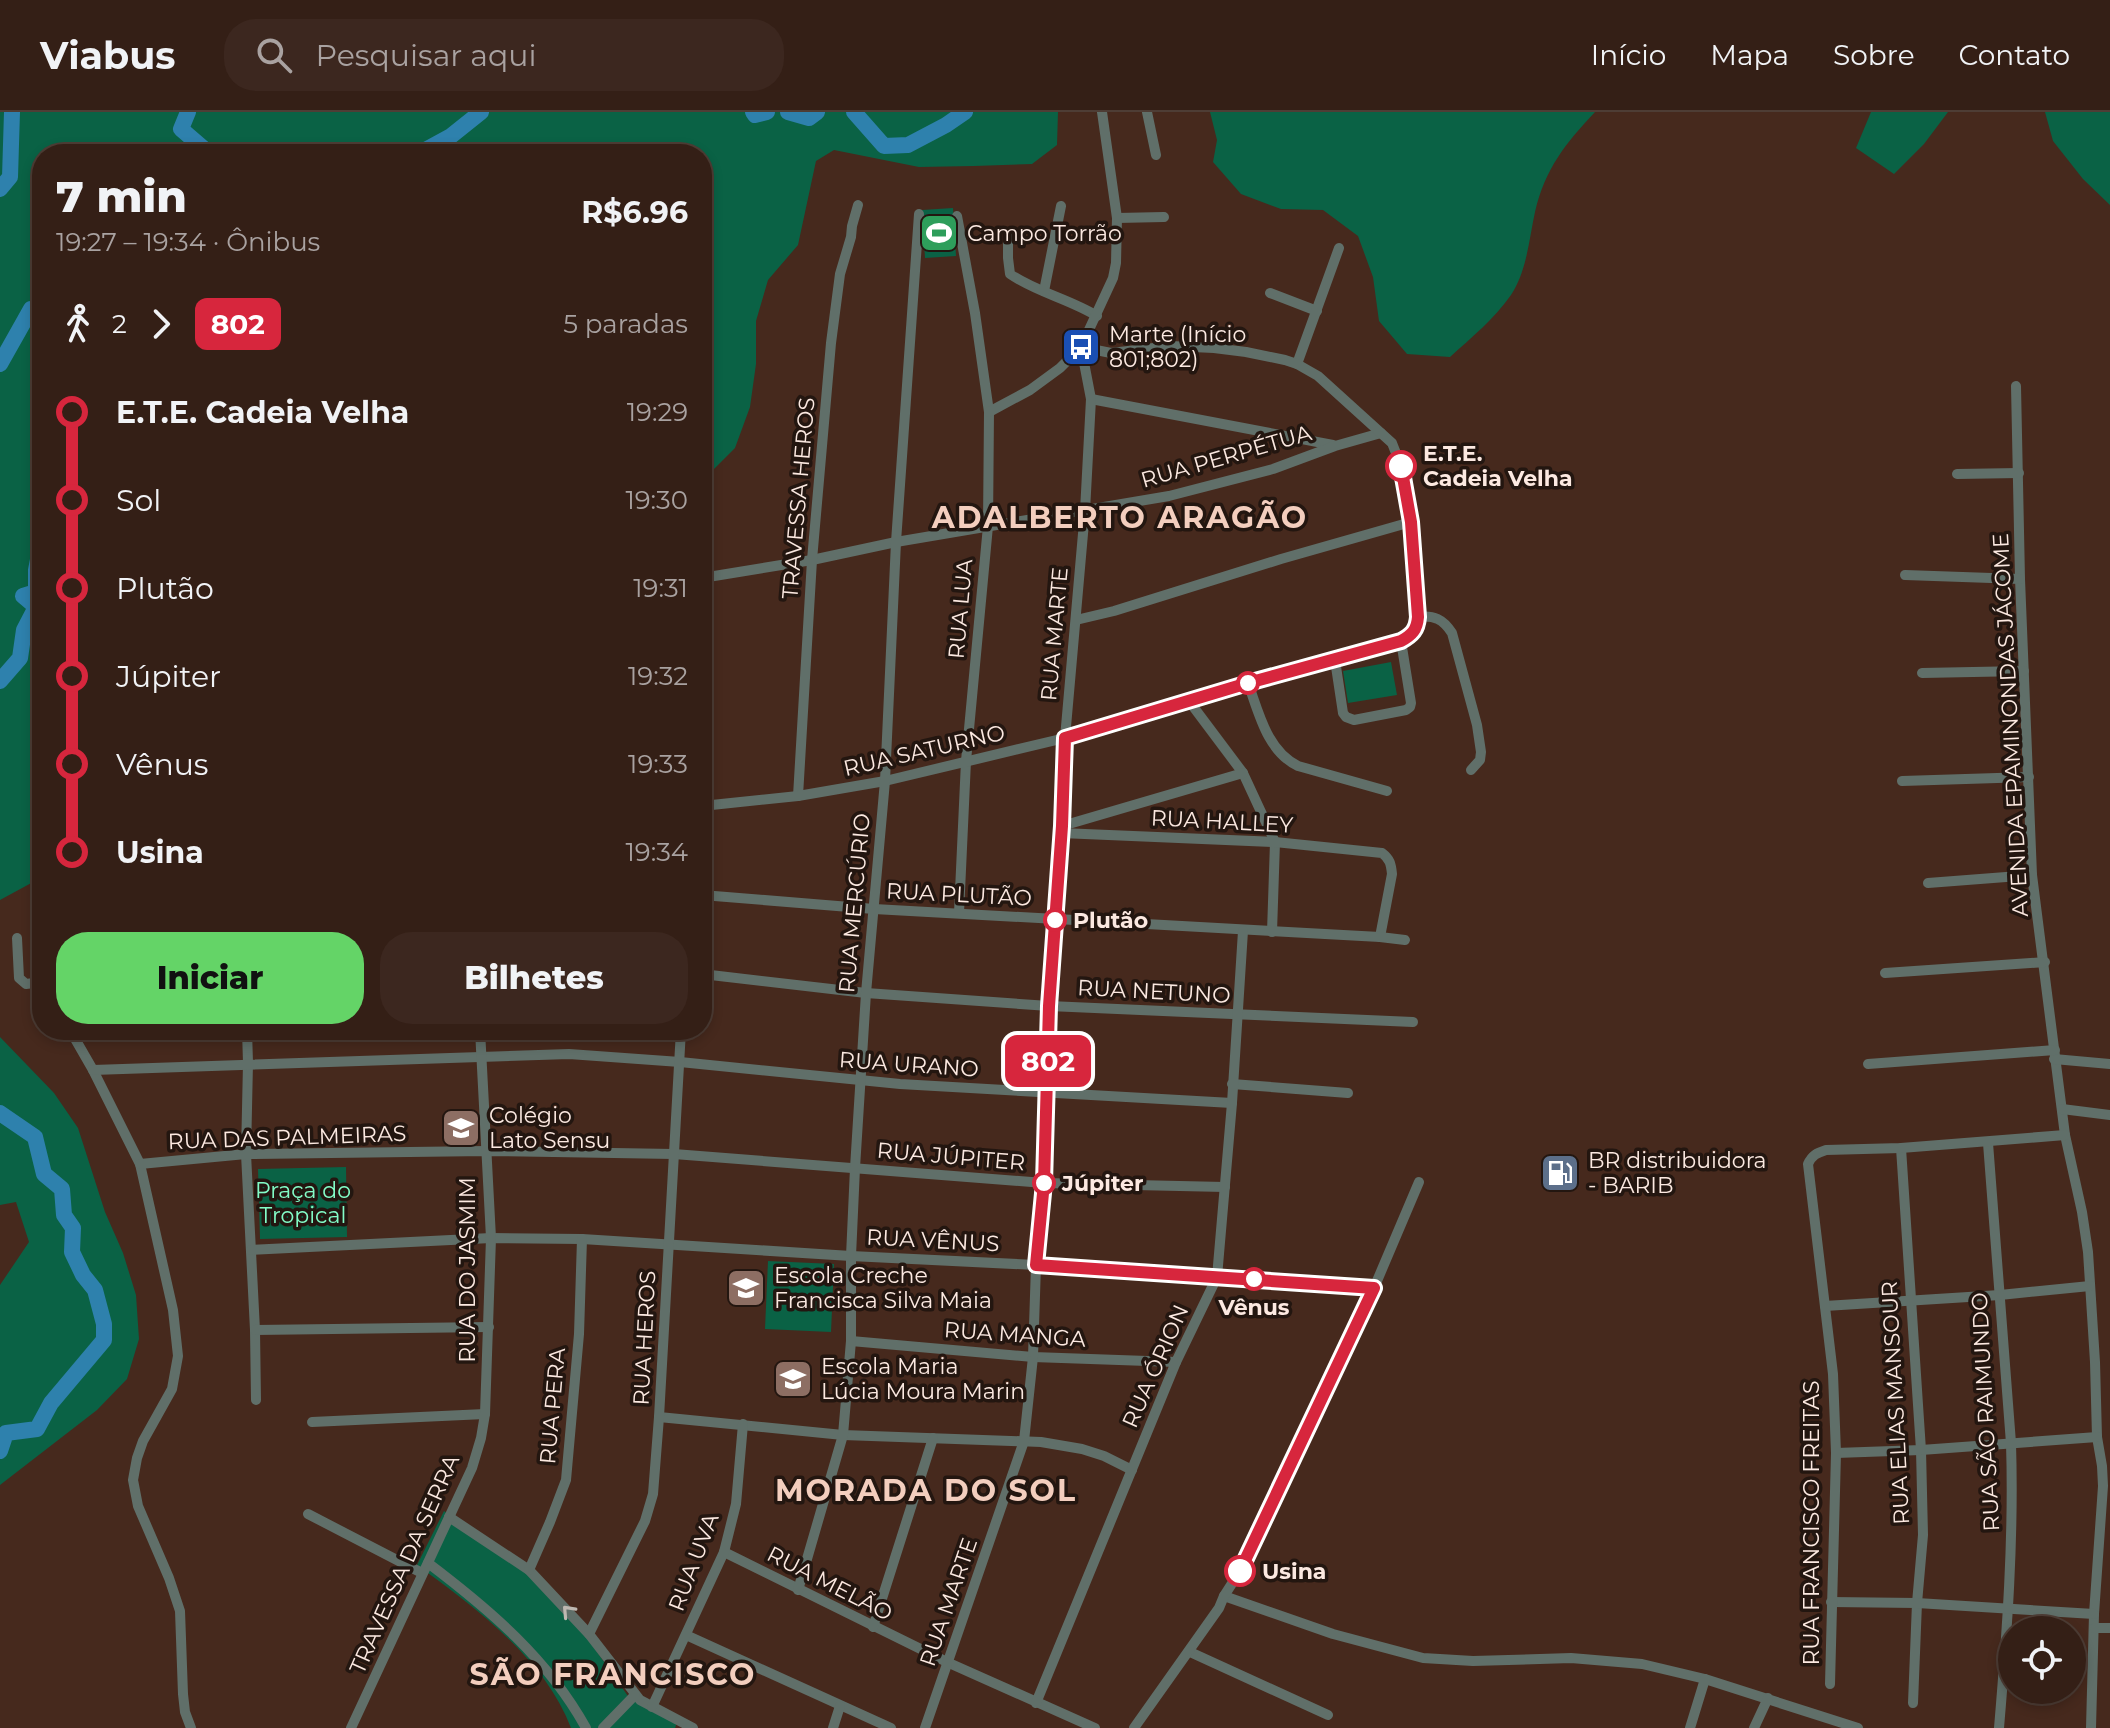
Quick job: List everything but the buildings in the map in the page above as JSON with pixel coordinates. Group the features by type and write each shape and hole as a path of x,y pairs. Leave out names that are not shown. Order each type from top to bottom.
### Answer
{"street":[{"path":"989,412 1060,368 1081,347 1113,278 1117,218 1102,112"},
{"path":"1147,112 1156,155"},
{"name":"TRAVESSA HEROS","path":"798,796 825,405 840,274 858,205"},
{"path":"1044,291 1061,206"},
{"name":"RUA MERCÚRIO","path":"798,1590 843,1435 851,1341 855,1168 866,993 885,781 896,542 919,214"},
{"name":"RUA LUA","path":"957,216 989,412 988,526 966,761 959,913"},
{"path":"1117,218 1164,217"},
{"path":"1008,236 1010,274 1097,316"},
{"path":"1297,364 1339,248"},
{"path":"1270,293 1317,311"},
{"path":"1081,347 1111,353 1171,346 1214,348 1297,364 1331,386 1392,443 1397,453 1411,522 1418,617 1439,619 1452,633 1477,725 1480,760 1471,770"},
{"name":"RUA MARTE","path":"925,1728 1024,1441 1033,1357 1036,1265 1044,1183 1049,1006 1065,738 1085,511 1091,399 1081,347"},
{"name":"AVENIDA EPAMINONDAS JÁCOME","path":"2016,386 2032,875 2065,1135 2088,1252 2097,1437 2106,1487 2094,1614 2091,1728"},
{"path":"1091,399 1335,446"},
{"name":"RUA PERPÉTUA","path":"712,577 1169,496 1273,469 1381,433"},
{"path":"1957,474 2019,473"},
{"path":"1076,620 1411,522"},
{"path":"1905,575 2020,579"},
{"name":"RUA SATURNO","path":"712,805 798,796 885,781 1065,738 1401,641 1415,630 1418,617"},
{"path":"1335,660 1346,717 1354,720 1406,710 1411,703 1401,641"},
{"path":"1922,673 2024,671"},
{"path":"1248,683 1270,741 1288,762 1387,791"},
{"path":"1189,701 1243,773 1275,842 1272,932"},
{"path":"1061,830 1243,773"},
{"path":"1902,781 2029,777"},
{"name":"RUA HALLEY","path":"1061,830 1275,842 1382,853 1391,864 1392,874 1380,937"},
{"path":"1928,883 2032,875"},
{"name":"RUA PLUTÃO","path":"712,896 874,909 1405,940"},
{"name":"RUA ÓRION","path":"1036,1703 1176,1362 1217,1277 1243,931"},
{"path":"17,938 19,978 26,984 32,983"},
{"path":"1885,973 2045,962"},
{"name":"RUA NETUNO","path":"712,975 866,993 1049,1006 1413,1022"},
{"path":"76,1040 140,1164 173,1310 178,1356 172,1389 143,1441 133,1480 138,1506 180,1611 183,1694 191,1728"},
{"path":"247,1040 246,1154 256,1400"},
{"name":"RUA DO JASMIM","path":"480,1040 491,1238 485,1414"},
{"name":"RUA HEROS","path":"589,1634 645,1521 653,1494 681,1040"},
{"name":"RUA URANO","path":"93,1070 569,1054 862,1081 1232,1103"},
{"path":"1868,1064 2055,1055 2110,1064"},
{"path":"1232,1084 1348,1093"},
{"path":"2062,1109 2110,1115"},
{"path":"1901,1148 2065,1135"},
{"name":"RUA SÃO RAIMUNDO","path":"1988,1143 2012,1485 2009,1608 1999,1728"},
{"name":"RUA FRANCISCO FREITAS","path":"1830,1684 1836,1453 1833,1374 1808,1164 1815,1153 1826,1150 1901,1148"},
{"name":"RUA ELIAS MANSOUR","path":"1901,1148 1921,1450 1923,1535 1913,1703"},
{"name":"RUA DAS PALMEIRAS","path":"140,1164 246,1154 487,1151 674,1154"},
{"name":"RUA JÚPITER","path":"674,1154 1044,1183 1225,1187"},
{"path":"1134,1728 1190,1652 1240,1571 1374,1288 1419,1182"},
{"name":"RUA VÊNUS","path":"251,1250 491,1238 582,1239 1374,1288"},
{"name":"RUA PERA","path":"529,1570 566,1480 579,1334 582,1239"},
{"path":"1825,1306 2090,1286"},
{"path":"255,1330 489,1327"},
{"name":"RUA MANGA","path":"851,1341 1033,1357 1176,1362"},
{"path":"312,1422 485,1414"},
{"name":"TRAVESSA DA SERRA","path":"351,1728 472,1468 485,1414"},
{"path":"659,1417 843,1435 1058,1444 1104,1456 1132,1470"},
{"name":"RUA UVA","path":"652,1707 724,1552 736,1504 743,1424"},
{"path":"1836,1453 2097,1437"},
{"path":"873,1627 933,1438"},
{"path":"308,1514 425,1568 481,1603 541,1663 586,1728"},
{"path":"449,1517 529,1570 589,1634 635,1695 681,1725 693,1728"},
{"name":"RUA MELÃO","path":"724,1552 873,1627 1095,1728"},
{"path":"1224,1596 1333,1634 1423,1658 1473,1661 1571,1658 1642,1664 1705,1679 1855,1727"},
{"path":"1831,1602 1917,1603 2094,1614"},
{"path":"2094,1628 2110,1628"},
{"path":"686,1635 891,1728"},
{"path":"1190,1652 1328,1715"},
{"path":"1690,1728 1705,1679"},
{"path":"603,1728 635,1695"},
{"path":"1754,1728 1768,1698"},
{"path":"833,1728 840,1706"}],"green space":[{"path":"0,112 1058,112 1057,145 1032,164 919,167 834,150 816,161 798,245 768,280 756,321 756,364 750,407 735,448 712,471 712,144 32,144 32,883 0,900"},
{"path":"1210,112 1595,112 1565,146 1544,183 1524,265 1511,295 1490,320 1450,357 1407,354 1379,321 1373,277 1358,236 1323,210 1281,209 1241,194 1213,162 1217,140"},
{"path":"1871,112 1948,112 1924,144 1894,174 1856,148"},
{"path":"2045,112 2110,112 2110,205 2083,179 2053,141"},
{"name":"Campo Torrão","path":"953,208 956,256 925,258 922,210"},
{"path":"1391,662 1397,695 1348,703 1343,671"},
{"path":"0,1037 54,1093 78,1128 136,1295 139,1339 127,1379 97,1410 0,1485 0,1285 29,1242 16,1202 0,1205"},
{"name":"Praça do Tropical","path":"346,1167 347,1237 260,1239 258,1169"},
{"path":"768,1261 834,1264 831,1332 765,1329"},
{"path":"444,1511 520,1567 588,1639 630,1699 677,1723 675,1728 571,1728 544,1679 526,1657 462,1598 417,1565"}],"waterway":[{"path":"0,189 10,177 12,112"},
{"path":"188,112 181,129 198,144"},
{"path":"436,144 481,112"},
{"path":"753,112 755,115 767,112"},
{"path":"788,112 809,118 817,112"},
{"path":"854,112 884,146 908,145 965,112"},
{"path":"0,364 32,309"},
{"path":"32,593 23,596 32,604"},
{"path":"0,681 20,658 24,630 32,615"},
{"path":"0,1113 35,1137 44,1174 62,1189 64,1215 73,1228 72,1252 83,1275 95,1290 104,1324 104,1340 51,1403 37,1429 6,1433 0,1451"}],"bus line":[{"name":"802","path":"1240,1571 1374,1288 1036,1265 1044,1183 1049,1006 1065,738 1401,641 1412,634 1418,617 1411,522 1401,466"}],"place":[{"name":"Campo Torrão","path":"939,233"},
{"name":"Marte (Início 801;802)","path":"1081,347"},
{"name":"E.T.E. Cadeia Velha","path":"1401,466"},
{"name":"Plutão","path":"1055,920"},
{"name":"Colégio Lato Sensu","path":"461,1128"},
{"name":"BR distribuidora - BARIB","path":"1560,1173"},
{"name":"Júpiter","path":"1044,1183"},
{"name":"Vênus","path":"1254,1279"},
{"name":"Escola Creche Francisca Silva Maia","path":"746,1288"},
{"name":"Escola Maria Lúcia Moura Marin","path":"793,1379"},
{"name":"Usina","path":"1240,1571"}],"district":[{"name":"ADALBERTO ARAGÃO","path":"1120,518"},
{"name":"MORADA DO SOL","path":"926,1491"},
{"name":"SÃO FRANCISCO","path":"613,1675"}]}
